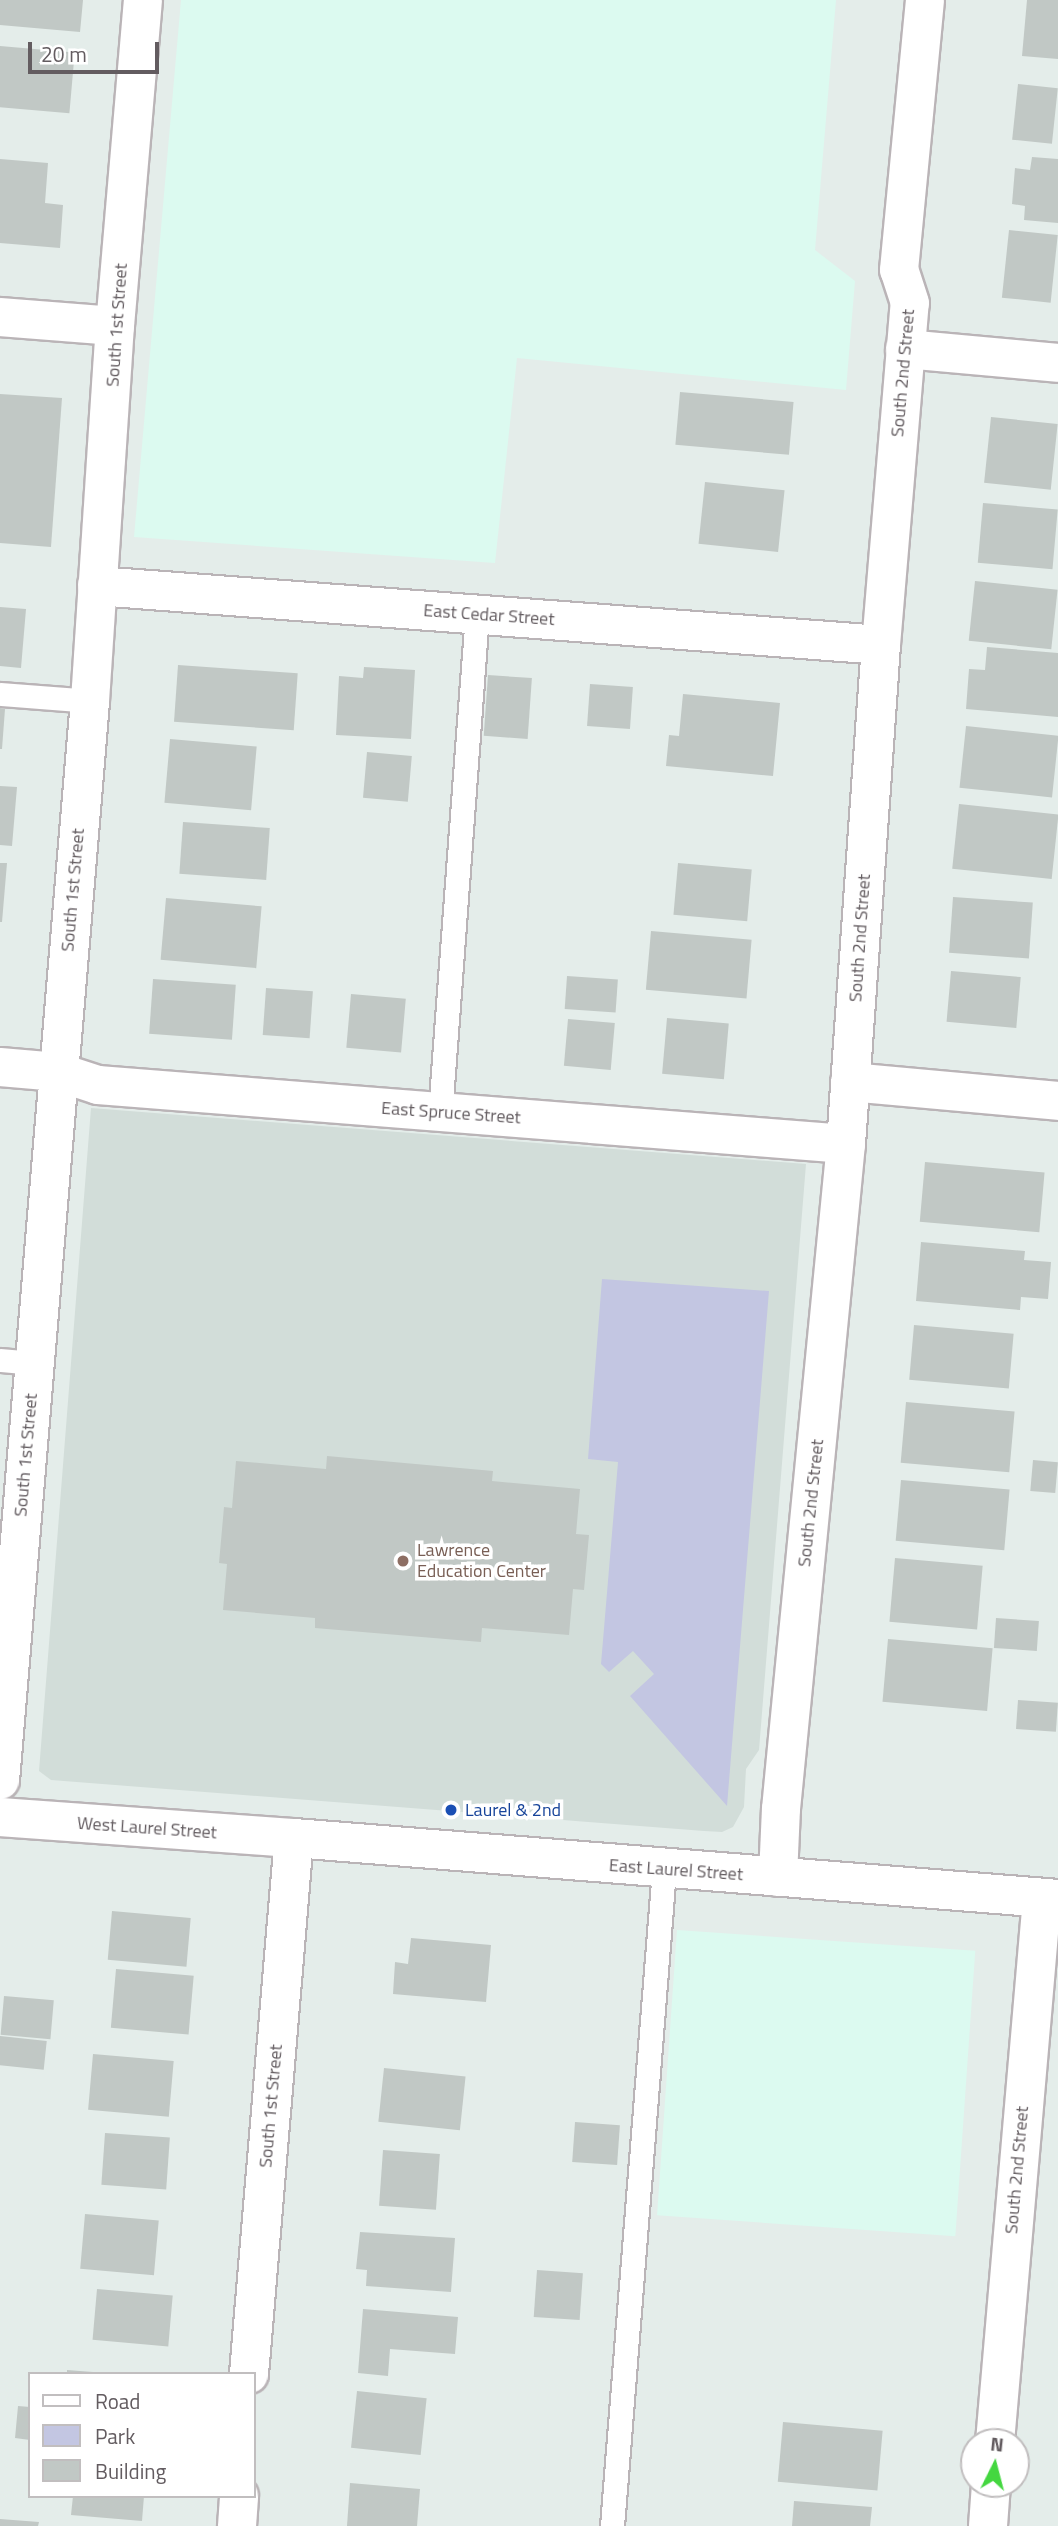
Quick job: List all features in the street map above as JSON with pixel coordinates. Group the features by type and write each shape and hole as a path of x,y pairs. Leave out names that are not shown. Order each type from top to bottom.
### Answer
{"street":[{"name":"South 1st Street","path":"0,1780 17,1362 58,1072 90,701 115,326 143,0"},
{"name":"South 2nd Street","path":"778,1877 781,1809 846,1143 881,645 910,303 899,270 925,0"},
{"path":"0,317 115,326"},
{"path":"905,349 1058,363"},
{"name":"East Cedar Street","path":"97,586 881,645"},
{"name":"East Spruce Street","path":"0,1066 58,1072 99,1085 846,1143"},
{"path":"850,1082 1058,1101"},
{"name":"West Laurel Street","path":"0,1817 293,1838"},
{"name":"South 1st Street","path":"249,2372 293,1838"},
{"name":"East Laurel Street","path":"293,1838 664,1870 1050,1898"},
{"name":"South 2nd Street","path":"996,2428 1050,1898"},
{"path":"237,2526 239,2498"},
{"path":"988,2526 990,2498"}],"lane":[{"path":"440,1113 477,614"},
{"path":"0,694 90,701"},
{"path":"612,2526 664,1870"}],"shaded area":[{"path":"181,0 836,0 815,250 855,281 846,390 517,358 495,563 134,537"},
{"path":"91,1108 806,1164 759,1750 746,1769 744,1807 733,1827 722,1832 704,1831 51,1780 39,1771"},
{"path":"677,1930 975,1951 955,2236 657,2215"}],"green space":[{"path":"602,1279 769,1291 727,1806 630,1696 654,1674 633,1651 609,1672 601,1664 618,1462 588,1459"}],"building":[{"path":"0,0 83,0 80,32 0,25"},
{"path":"1027,0 1058,0 1058,59 1022,56"},
{"path":"0,46 75,53 69,113 0,107"},
{"path":"1018,84 1058,88 1052,144 1012,140"},
{"path":"1032,157 1058,159 1058,223 1024,220 1025,206 1012,204 1015,168 1030,170"},
{"path":"0,159 48,163 45,203 63,205 60,248 0,243"},
{"path":"1009,230 1058,235 1051,303 1002,298"},
{"path":"680,392 794,402 789,455 675,445"},
{"path":"0,394 62,398 51,547 0,543"},
{"path":"991,417 1058,424 1051,490 984,483"},
{"path":"705,482 785,490 778,552 699,544"},
{"path":"983,503 1058,510 1052,569 978,563"},
{"path":"975,581 1058,590 1051,649 969,641"},
{"path":"0,607 26,609 21,668 0,666"},
{"path":"987,647 1058,653 1058,717 966,709 969,669 985,670"},
{"path":"178,665 298,673 294,730 174,722"},
{"path":"364,667 415,670 411,739 336,735 339,676 363,678"},
{"path":"488,675 532,678 528,739 484,736"},
{"path":"590,684 633,687 630,729 587,726"},
{"path":"683,694 780,703 773,776 666,766 669,735 679,736"},
{"path":"0,708 5,709 2,749 0,749"},
{"path":"966,726 1058,736 1052,797 960,788"},
{"path":"170,739 257,747 251,810 164,803"},
{"path":"367,752 412,756 408,802 363,798"},
{"path":"0,786 17,787 12,846 0,845"},
{"path":"959,804 1058,814 1052,879 952,869"},
{"path":"183,822 270,828 266,880 179,874"},
{"path":"0,863 7,863 2,922 0,922"},
{"path":"678,863 752,869 747,921 673,915"},
{"path":"953,897 1033,903 1029,958 949,953"},
{"path":"166,898 262,906 256,968 161,960"},
{"path":"651,931 752,940 746,999 646,990"},
{"path":"951,971 1021,977 1016,1028 947,1022"},
{"path":"567,976 618,980 616,1012 565,1009"},
{"path":"153,979 236,985 232,1040 149,1034"},
{"path":"266,988 313,991 310,1038 263,1035"},
{"path":"351,994 406,999 401,1053 346,1048"},
{"path":"667,1018 729,1023 724,1079 662,1074"},
{"path":"568,1019 615,1023 611,1070 564,1066"},
{"path":"925,1162 1045,1172 1039,1232 920,1222"},
{"path":"921,1242 1025,1251 1024,1260 1051,1262 1048,1299 1021,1297 1020,1310 916,1301"},
{"path":"914,1325 1014,1334 1009,1389 909,1380"},
{"path":"906,1402 1015,1411 1009,1472 901,1463"},
{"path":"327,1456 493,1471 492,1481 580,1489 576,1534 589,1535 584,1590 573,1589 569,1635 482,1628 481,1642 315,1628 315,1618 223,1610 227,1564 219,1563 224,1507 232,1508 236,1461 326,1469"},
{"path":"1033,1460 1058,1462 1055,1493 1030,1491"},
{"path":"901,1480 1010,1489 1004,1550 896,1541"},
{"path":"895,1558 983,1566 977,1629 889,1622"},
{"path":"996,1618 1039,1621 1037,1651 994,1648"},
{"path":"888,1639 993,1648 987,1711 883,1702"},
{"path":"1018,1700 1058,1703 1056,1732 1016,1729"},
{"path":"112,1911 191,1918 186,1967 108,1960"},
{"path":"411,1938 491,1945 486,2002 393,1994 395,1962 408,1964"},
{"path":"116,1969 194,1976 189,2035 111,2028"},
{"path":"4,1996 54,2000 50,2039 1,2035"},
{"path":"0,2036 47,2041 44,2070 0,2065"},
{"path":"93,2054 174,2061 169,2117 88,2110"},
{"path":"384,2068 466,2077 460,2130 378,2122"},
{"path":"575,2122 620,2125 617,2165 572,2162"},
{"path":"105,2133 170,2138 166,2189 101,2185"},
{"path":"383,2150 440,2154 436,2210 379,2206"},
{"path":"85,2214 159,2220 154,2275 80,2269"},
{"path":"360,2232 455,2238 451,2292 366,2286 367,2270 356,2269"},
{"path":"537,2270 583,2273 580,2320 534,2317"},
{"path":"97,2289 173,2296 168,2346 93,2340"},
{"path":"363,2309 458,2317 455,2354 390,2349 388,2376 358,2373"},
{"path":"357,2391 427,2398 421,2455 351,2448"},
{"path":"18,2406 28,2407 28,2440 15,2438"},
{"path":"783,2422 883,2431 877,2490 778,2482"},
{"path":"350,2483 420,2489 417,2526 347,2526"},
{"path":"73,2498 144,2498 142,2521 71,2515"},
{"path":"794,2501 872,2507 870,2526 792,2526"},
{"path":"0,2519 39,2522 38,2526 0,2526"}],"place":[{"name":"Lawrence Education Center","path":"403,1561"},
{"name":"Laurel & 2nd","path":"451,1810"}]}
